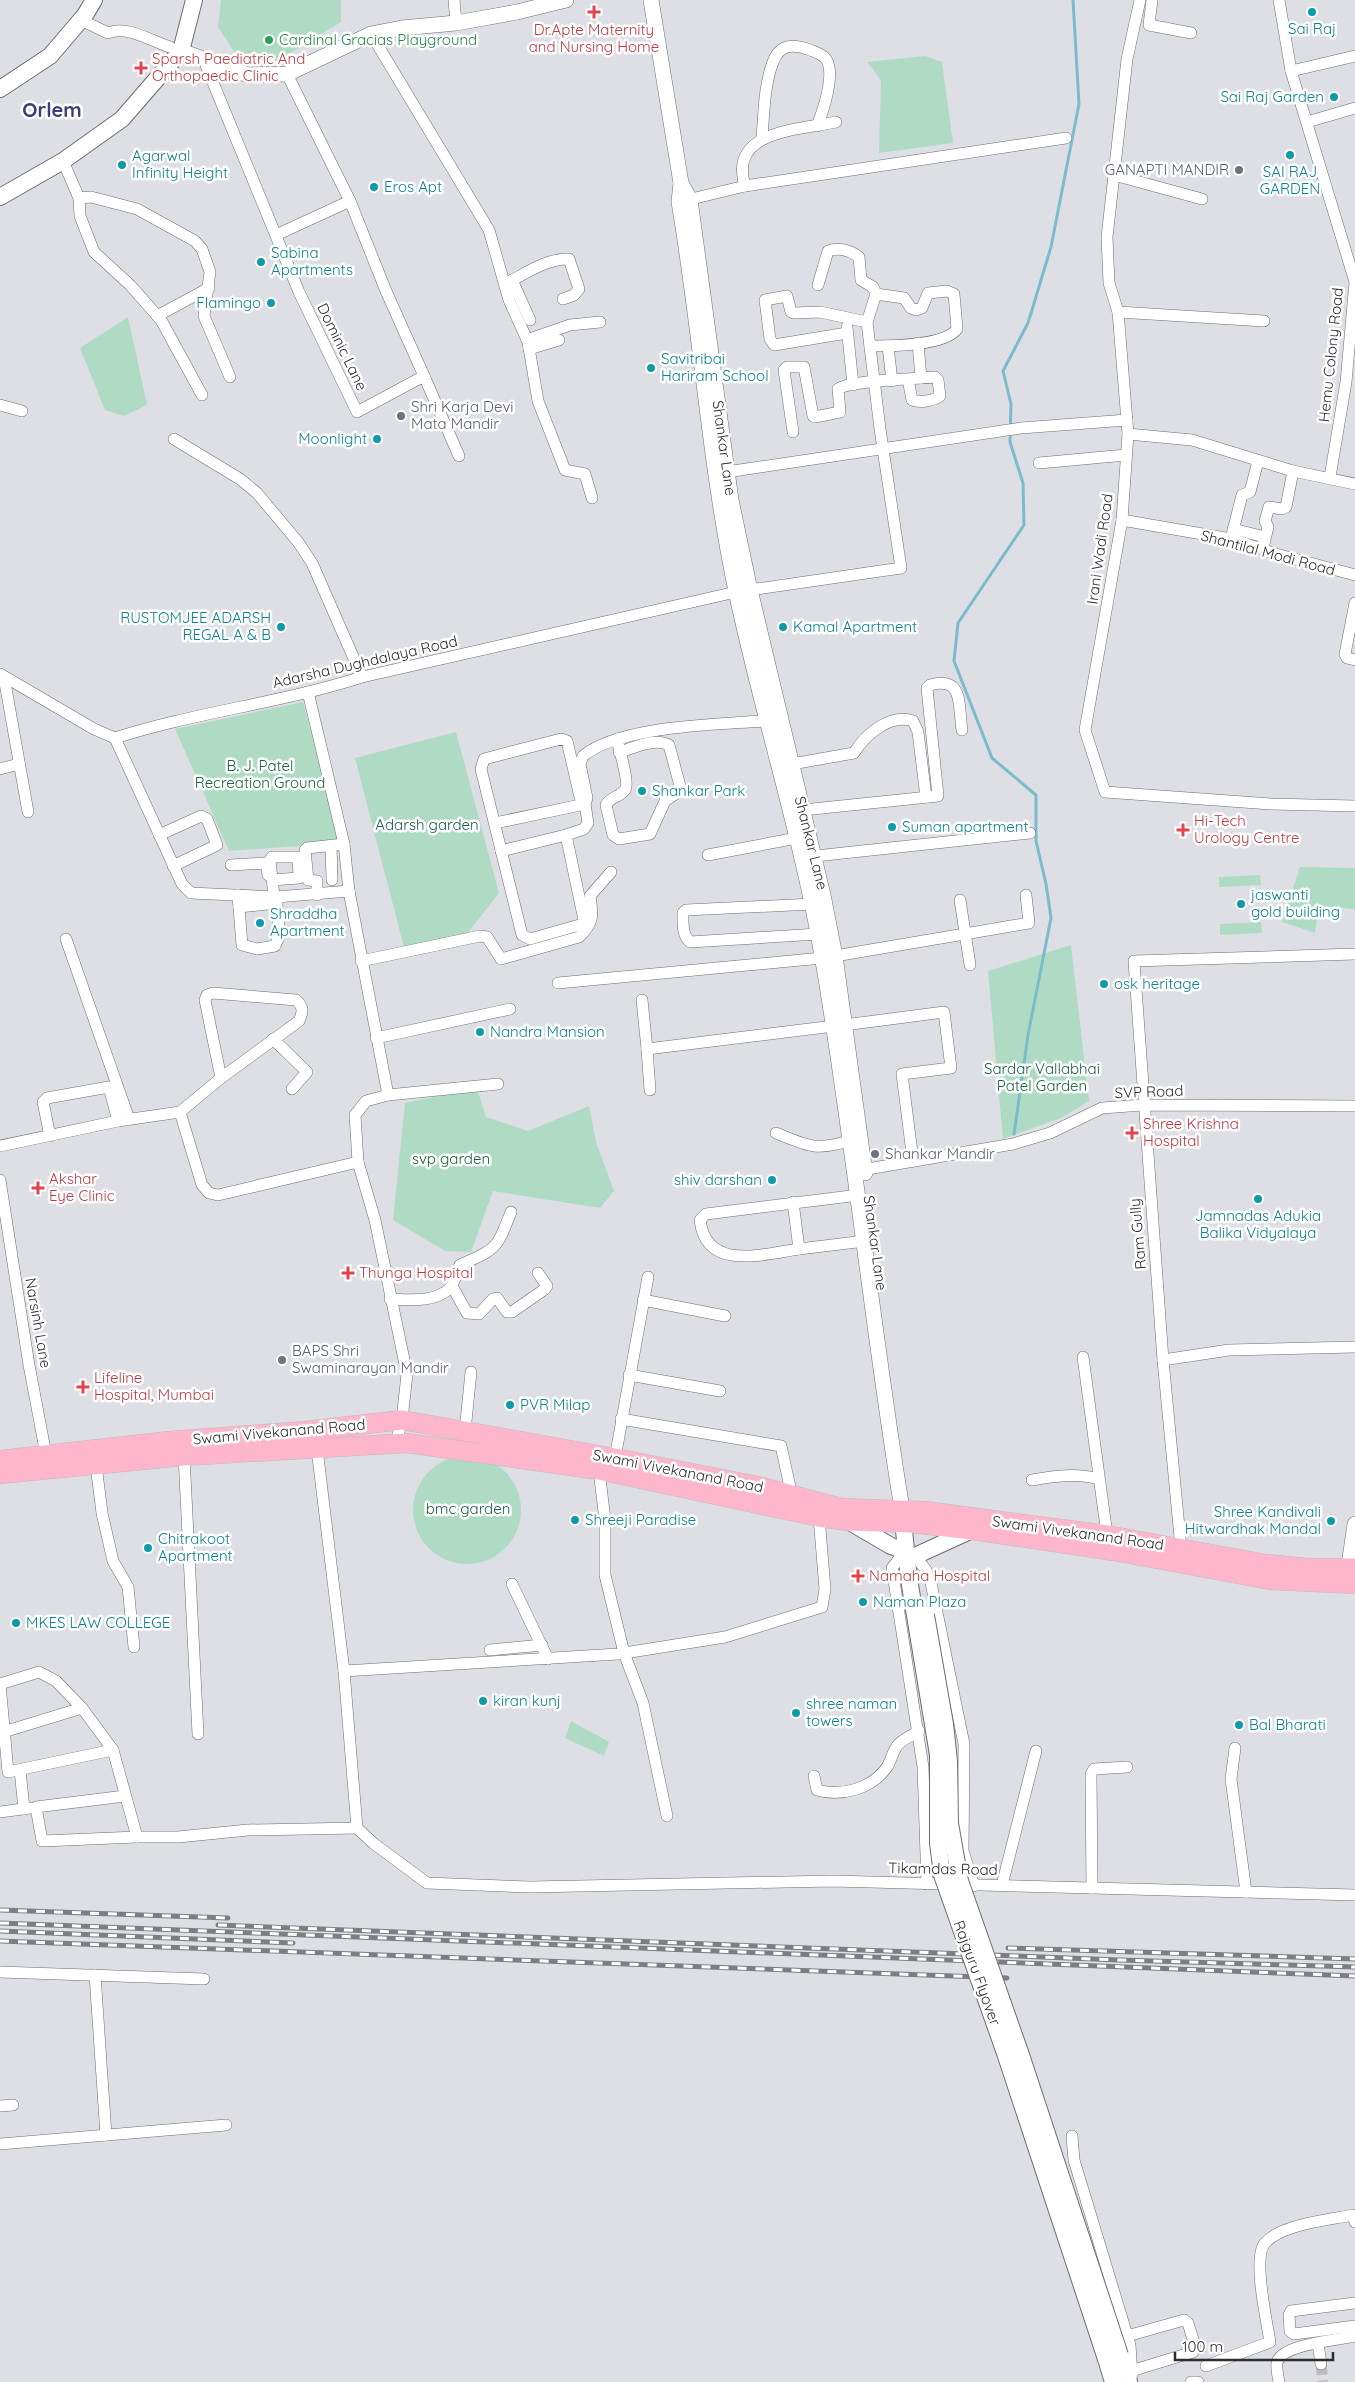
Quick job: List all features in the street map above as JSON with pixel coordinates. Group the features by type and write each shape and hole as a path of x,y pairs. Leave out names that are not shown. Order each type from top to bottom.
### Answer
{"main road":[{"path":"0,88 50,56 81,20 94,0"},
{"path":"0,197 63,162 122,119 175,49 194,0"},
{"name":"Swami Vivekanand Road","path":"0,1474 48,1462 181,1440 305,1431 402,1420 758,1486 841,1508 1107,1535 1266,1564 1351,1576"},
{"name":"Swami Vivekanand Road","path":"0,1460 96,1465 184,1456 396,1443 598,1470 819,1517 847,1521 907,1516 972,1530 1114,1551 1270,1580 1351,1576"},
{"name":"Rajguru Flyover","path":"907,1516 914,1579 945,1724 949,1761 950,1823 955,1862 1113,2357 1114,2382"},
{"path":"847,1521 891,1546 910,1553 972,1530"},
{"name":"Rajguru Flyover","path":"1113,2357 1131,2378"}],"street":[{"path":"454,0 456,23"},
{"path":"81,20 108,33 117,29 128,31 248,75 288,74 371,34 402,28 456,23 517,12 566,0"},
{"name":"Shankar Lane","path":"651,0 684,201 721,472 743,591 774,720 797,838 808,857 829,957 907,1516"},
{"name":"Irani Wadi Road","path":"1140,0 1137,22 1127,59 1107,237 1109,283 1118,312 1128,434 1122,520 1086,730 1105,792 1270,804 1355,806"},
{"path":"1149,24 1152,0"},
{"name":"Hemu Colony Road","path":"1279,0 1291,71 1355,282 1346,382 1330,477"},
{"path":"1137,22 1192,32"},
{"path":"371,34 489,230 509,282 528,345 538,401 558,457 565,470 585,474 592,498"},
{"path":"762,138 768,81 773,60 784,47 789,45 794,44 820,53 826,60 828,70 826,103 817,126"},
{"path":"1291,71 1355,56"},
{"name":"Dominic Lane","path":"203,58 314,325 357,412 424,376"},
{"path":"288,74 350,201 386,291 459,456"},
{"path":"1306,122 1355,108"},
{"path":"745,186 742,177 748,149 762,138 836,122"},
{"path":"684,201 745,186 1066,138"},
{"path":"63,162 79,198 80,216 94,252 130,285 157,316 202,395"},
{"path":"1114,175 1202,198"},
{"path":"79,198 92,197 136,209 163,225 189,237 202,249 210,272 204,316 230,377"},
{"path":"276,235 350,201"},
{"path":"818,285 828,251 835,248 854,253 859,257 861,280 873,287 876,294 867,322 883,448"},
{"path":"509,282 556,260 569,259 579,289 574,294 563,299"},
{"path":"509,282 530,320"},
{"path":"157,316 209,288"},
{"path":"870,346 936,341 954,334 957,329 954,294 947,290 928,293 922,308 916,310 911,308 904,298 876,294"},
{"path":"847,333 774,345 770,339 765,300 787,296 791,312 820,312 867,322"},
{"path":"1118,312 1264,322"},
{"path":"846,318 853,385"},
{"path":"528,345 570,325 600,322"},
{"path":"528,345 560,340"},
{"path":"918,343 922,378"},
{"path":"888,346 892,381"},
{"path":"793,432 784,370 787,367 804,367 812,416 815,417 840,412 838,389 842,386 908,379 935,377 938,380 940,396 936,399 917,402 912,400 908,379"},
{"path":"0,405 22,411"},
{"path":"721,472 1021,428 1127,420"},
{"path":"1128,434 1192,440 1293,471 1330,477 1355,484"},
{"path":"174,439 240,479 257,493 312,563 362,677"},
{"name":"Adarsha Dughdalaya Road","path":"114,738 148,727 308,692 362,677 743,591 901,568 883,448"},
{"path":"1039,463 1126,455"},
{"path":"1232,534 1242,495 1250,492 1258,461"},
{"path":"1264,543 1268,527 1265,521 1269,507 1286,508 1293,471"},
{"name":"Shantilal Modi Road","path":"1122,520 1232,534 1264,543 1276,554 1355,575"},
{"path":"1355,603 1345,654 1347,658 1355,660"},
{"path":"2,675 94,729 114,738 173,866 182,884 191,893 275,898"},
{"path":"2,675 28,812"},
{"path":"803,810 938,796 927,688 930,685 948,682 952,685 957,694 962,730"},
{"path":"308,692 344,844 349,891 361,961 388,1095"},
{"path":"792,764 854,753 868,734 898,719 906,719 913,721 918,732 926,797"},
{"path":"576,753 590,750 617,739 688,726 774,720"},
{"name":"Shankar Lane","path":"774,720 792,764 803,810 818,934 829,957"},
{"path":"566,835 584,920 583,924 530,939 522,935 481,768 484,759 561,739 567,741 580,797 585,804"},
{"path":"617,739 619,752 627,785 624,791 608,800 606,804 613,835 619,839 650,834 665,801 674,795 680,786 669,746 663,742 655,742 619,752"},
{"path":"502,851 584,829 588,824 585,804 587,798 580,764 583,756 590,750"},
{"path":"0,769 19,764"},
{"path":"495,823 585,804"},
{"path":"159,835 201,816 207,819 217,845 173,866"},
{"path":"808,857 1030,832"},
{"path":"708,856 797,838"},
{"path":"323,880 308,880 305,850 307,848 344,844"},
{"path":"317,894 323,880 330,846"},
{"path":"238,895 242,945 257,949 271,948 275,946 280,934 272,880 270,860 280,857 298,857 300,876 272,880"},
{"path":"231,865 266,863 275,898"},
{"path":"361,961 480,936 487,937 502,960 579,937 589,928 593,919 590,896 611,872"},
{"path":"296,878 298,896"},
{"path":"239,907 275,898 349,891"},
{"path":"558,983 829,957 965,933 1029,924 1026,895"},
{"path":"960,900 970,964"},
{"path":"813,904 686,910 683,913 685,938 690,942 818,934"},
{"path":"66,939 123,1120"},
{"name":"Ram Gully","path":"1181,1548 1163,1360 1134,962 1355,954"},
{"path":"0,1146 123,1120 180,1112 221,1078 299,1021 303,1013 302,1005 296,1000 213,993 207,995 206,1000 221,1078"},
{"path":"642,1000 650,1090"},
{"path":"376,1038 510,1009"},
{"path":"647,1049 944,1012 950,1068 902,1074 913,1162"},
{"name":"Shankar Lane","path":"839,1026 849,1141 859,1171 859,1195 865,1241 907,1516"},
{"path":"273,1039 307,1072 292,1089"},
{"path":"396,1443 402,1420 407,1374 375,1220 358,1162 355,1115 366,1101 388,1095 498,1084"},
{"path":"50,1136 43,1102 47,1098 109,1087 123,1120"},
{"name":"SVP Road","path":"859,1171 1013,1144 1050,1133 1102,1108 1143,1105 1355,1106"},
{"path":"180,1112 202,1185 209,1193 218,1195 358,1162"},
{"path":"776,1133 798,1142 823,1148 849,1141"},
{"name":"Narsinh Lane","path":"0,1180 29,1365 48,1462"},
{"path":"859,1195 706,1214 700,1220 701,1230 716,1252 727,1256 754,1256 865,1241"},
{"path":"793,1202 799,1249"},
{"path":"390,1299 418,1300 439,1295 452,1286 460,1265 488,1252 499,1243 511,1212"},
{"path":"452,1286 468,1313 479,1314 493,1299 497,1298 507,1312 512,1312 545,1289 547,1286 538,1273"},
{"path":"615,1458 648,1277"},
{"path":"643,1300 725,1316"},
{"path":"1163,1360 1229,1350 1355,1347"},
{"path":"1083,1357 1107,1535"},
{"path":"465,1431 471,1372"},
{"path":"629,1375 720,1392"},
{"path":"621,1419 781,1446 792,1496"},
{"path":"36,1807 42,1840 178,1837 248,1830 357,1828 344,1672 317,1449"},
{"path":"184,1456 198,1734"},
{"path":"96,1465 102,1513 112,1561 128,1587 134,1647"},
{"path":"598,1470 605,1520 604,1575 624,1653 643,1703 667,1816"},
{"path":"1032,1480 1063,1475 1084,1475 1099,1479"},
{"path":"491,1652 544,1659 624,1653 725,1637 822,1607 825,1589 819,1517"},
{"path":"1351,1576 1355,1524"},
{"path":"927,1884 923,1767 919,1731 892,1568 910,1553 926,1570 931,1582 964,1744 963,1851 974,1886"},
{"path":"512,1584 544,1659"},
{"path":"344,1672 540,1646"},
{"path":"24,1809 9,1772 2,1733 0,1684 39,1672 56,1681 82,1708 113,1750 137,1837"},
{"path":"2,1733 82,1708"},
{"path":"814,1776 817,1790 852,1791 872,1782 886,1768 897,1746 919,1731"},
{"path":"1235,1748 1231,1779 1246,1892"},
{"path":"9,1772 113,1750"},
{"path":"1002,1885 1036,1751"},
{"path":"1092,1888 1091,1774 1094,1769 1127,1767"},
{"path":"0,1812 125,1796"},
{"name":"Tikamdas Road","path":"357,1828 373,1843 427,1883 530,1887 833,1881 1355,1895"},
{"path":"0,1972 204,1978"},
{"path":"96,1975 106,2135"},
{"path":"0,2106 13,2105"},
{"path":"0,2144 226,2125"},
{"path":"1072,2136 1074,2160 1127,2336 1131,2378 1193,2352 1196,2346 1188,2323 1184,2320 1127,2336"},
{"path":"1206,2366 1270,2342 1259,2257 1264,2243 1276,2235 1294,2228 1353,2215 1355,2222"},
{"path":"1342,2305 1350,2327 1294,2334 1290,2331 1289,2315 1291,2311 1355,2303"},
{"path":"1279,2382 1277,2362 1280,2355 1295,2348 1355,2336"},
{"path":"1318,2343 1321,2364"},
{"path":"1191,2382 1198,2382"}],"green space":[{"name":"Cardinal Gracias Playground","path":"221,0 341,0 341,22 277,61 235,53 218,27"},
{"path":"925,56 942,62 953,143 879,153 881,80 867,62"},
{"path":"128,317 147,405 124,416 105,410 80,348"},
{"name":"B. J. Patel Recreation Ground","path":"303,702 340,843 229,851 175,729"},
{"name":"Adarsh garden","path":"456,732 499,893 467,934 405,951 355,758"},
{"path":"1300,867 1355,868 1355,909 1319,906 1315,933 1282,922"},
{"path":"1260,875 1261,885 1219,887 1219,877"},
{"path":"1261,922 1262,933 1220,935 1220,924"},
{"name":"Sardar Vallabhai Patel Garden","path":"1071,945 1089,1101 1061,1118 1003,1139 988,971"},
{"name":"svp garden","path":"477,1088 486,1117 528,1131 589,1106 596,1142 614,1191 600,1208 493,1191 471,1252 445,1251 393,1220 405,1103"},
{"name":"bmc garden","path":"467,1456 487,1461 505,1472 516,1490 521,1510 516,1530 505,1548 487,1559 467,1564 447,1559 429,1548 418,1530 413,1510 418,1490 429,1472 447,1461"},
{"path":"571,1721 609,1742 604,1756 565,1738"}],"waterway":[{"path":"1014,1134 1028,1035 1051,918 1046,884 1036,841 1036,795 992,758 954,661 958,623 1024,525 1023,483 1010,442 1011,404 1003,371 1028,323 1051,247 1079,104 1073,0"}],"tunnel":[{"path":"1321,2364 1323,2382"}],"railway":[{"path":"0,1910 228,1918"},
{"path":"0,1923 1355,1976"},
{"path":"218,1925 1119,1960 1355,1967"},
{"path":"0,1931 293,1943"},
{"path":"0,1941 1007,1978"},
{"path":"1008,1948 1355,1959"}],"place":[{"name":"Dr.Apte Maternity and Nursing Home","path":"594,12"},
{"name":"Sai Raj","path":"1312,12"},
{"name":"Cardinal Gracias Playground","path":"269,40"},
{"name":"Sparsh Paediatric And Orthopaedic Clinic","path":"141,68"},
{"name":"Sai Raj Garden","path":"1334,97"},
{"name":"SAI RAJ GARDEN","path":"1290,155"},
{"name":"Agarwal Infinity Height","path":"122,165"},
{"name":"GANAPTI MANDIR","path":"1239,170"},
{"name":"Eros Apt","path":"374,187"},
{"name":"Sabina Apartments","path":"261,262"},
{"name":"Flamingo","path":"271,303"},
{"name":"Savitribai Hariram School","path":"651,368"},
{"name":"Shri Karja Devi Mata Mandir","path":"401,416"},
{"name":"Moonlight","path":"377,439"},
{"name":"RUSTOMJEE ADARSH REGAL A & B","path":"281,627"},
{"name":"Kamal Apartment","path":"783,627"},
{"name":"Shankar Park","path":"642,791"},
{"name":"Suman apartment","path":"892,827"},
{"name":"Hi-Tech Urology Centre","path":"1183,830"},
{"name":"jaswanti gold building","path":"1241,904"},
{"name":"Shraddha Apartment","path":"260,923"},
{"name":"osk heritage","path":"1104,984"},
{"name":"Nandra Mansion","path":"480,1032"},
{"name":"Shree Krishna Hospital","path":"1132,1133"},
{"name":"Shankar Mandir","path":"875,1154"},
{"name":"shiv darshan","path":"772,1180"},
{"name":"Akshar Eye Clinic","path":"38,1188"},
{"name":"Jamnadas Adukia Balika Vidyalaya","path":"1258,1199"},
{"name":"Thunga Hospital","path":"348,1273"},
{"name":"BAPS Shri Swaminarayan Mandir","path":"282,1360"},
{"name":"Lifeline Hospital, Mumbai","path":"83,1387"},
{"name":"PVR Milap","path":"510,1405"},
{"name":"Shreeji Paradise","path":"575,1520"},
{"name":"Shree Kandivali Hitwardhak Mandal","path":"1331,1521"},
{"name":"Chitrakoot Apartment","path":"148,1548"},
{"name":"Namaha Hospital","path":"858,1576"},
{"name":"Naman Plaza","path":"863,1602"},
{"name":"MKES LAW COLLEGE","path":"16,1623"},
{"name":"kiran kunj","path":"483,1701"},
{"name":"shree naman towers","path":"796,1713"},
{"name":"Bal Bharati","path":"1239,1725"}],"district":[{"name":"Orlem","path":"52,110"}]}
